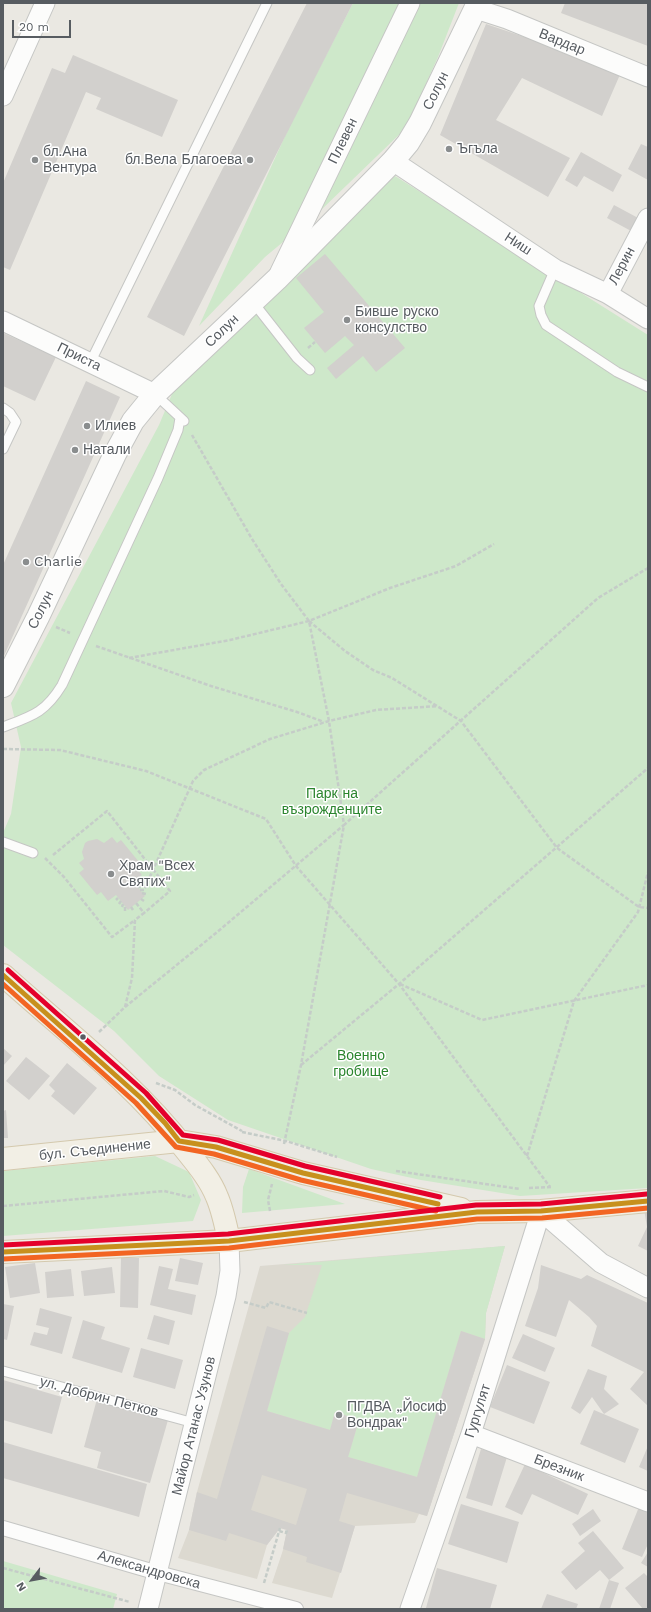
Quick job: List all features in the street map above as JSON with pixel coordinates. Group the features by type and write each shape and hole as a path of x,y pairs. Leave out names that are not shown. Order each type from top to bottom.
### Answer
{"main road":[{"path":"3,975 84,1047 148,1090 165,1123 203,1171 213,1189 223,1213 229,1241"},
{"name":"бул. Съединение","path":"3,1159 179,1141 216,1148 303,1173 477,1212"},
{"path":"3,1252 229,1241 477,1212 541,1210 648,1201"}],"street":[{"name":"Плевен","path":"277,279 410,3"},
{"path":"3,96 43,4"},
{"name":"Солун","path":"3,686 38,617 115,454 133,421 155,394 277,279 408,144 420,123 477,6"},
{"name":"Вардар","path":"477,6 648,76"},
{"name":"Ниш","path":"393,161 556,268 608,294 648,320"},
{"name":"Лерин","path":"608,294 648,218"},
{"name":"Приста","path":"3,321 155,394"},
{"path":"541,1210 601,1263 648,1288"},
{"name":"Гургулят","path":"410,1609 471,1434 541,1210"},
{"name":"Майор Атанас Узунов","path":"148,1608 158,1573 226,1296 230,1271 229,1241"},
{"name":"Брезник","path":"471,1434 648,1502"},
{"name":"Александровска","path":"3,1528 158,1573 296,1609"}],"lane":[{"path":"90,362 267,3"},
{"path":"556,268 539,306 541,315 546,325 617,372 648,387"},
{"path":"252,302 297,358 310,370"},
{"path":"3,727 43,710 52,701 62,685 158,478 182,420 155,394"},
{"path":"3,408 10,413 16,422 3,449"},
{"path":"3,842 33,853"},
{"name":"ул. Добрин Петков","path":"3,1371 194,1423"}],"path":[{"path":"182,420 252,539 281,584 309,621 345,651 373,670 392,678 461,721 557,848 639,907 648,908"},
{"path":"129,658 230,640 309,621 390,588 456,566 494,544"},
{"path":"84,1047 125,1007 344,825 598,598 648,568"},
{"path":"38,617 83,640 129,658 325,722"},
{"path":"284,1144 301,1065 344,825 329,721 309,621"},
{"path":"140,888 144,890 193,781 204,770 270,739 325,722 376,710 438,706"},
{"path":"3,749 60,750 146,771 266,819 296,866 400,984 550,1187"},
{"path":"301,1065 400,984 648,768"},
{"path":"33,853 48,860 112,937 170,891 107,811 53,855"},
{"path":"527,1156 574,1001 638,912 648,872"},
{"path":"136,903 144,913"},
{"path":"123,906 125,911"},
{"path":"125,1007 132,978 135,920"},
{"path":"400,984 482,1020 648,985"},
{"path":"148,1090 175,1090 195,1105 242,1131"},
{"path":"171,1095 175,1090"},
{"path":"270,1211 268,1200 273,1178"},
{"path":"226,1296 266,1308 269,1302 306,1313"},
{"path":"259,1599 280,1530 286,1533 287,1530"},
{"path":"3,1568 148,1608"}],"shaded area":[{"name":"ПГДВА „Йосиф Вондрак\"","path":"505,1246 486,1313 485,1339 427,1516 419,1514 415,1523 355,1526 332,1598 272,1583 283,1550 287,1530 280,1528 267,1545 257,1579 178,1558 189,1530 197,1492 260,1266"}],"green space":[{"path":"353,3 459,3 438,57 406,128 319,212 265,257 199,326 290,125"},
{"name":"Парк на възрожденците","path":"395,176 648,335 648,1188 520,1196 421,1180 371,1169 228,1120 159,1076 114,1031 3,945 3,833 11,814 21,747 11,703 159,425 175,387 284,279"},
{"path":"155,1156 189,1172 201,1200 193,1221 3,1236 3,1171"},
{"path":"249,1169 345,1204 242,1213 243,1187"},
{"path":"505,1246 486,1313 485,1339 461,1331 417,1477 348,1457 359,1420 335,1412 330,1430 267,1411 289,1333 305,1317 322,1265 283,1265"},
{"path":"3,1561 117,1594 113,1609 3,1609"}],"building":[{"name":"бл.Вела Благоева","path":"307,3 353,3 184,336 147,317"},
{"path":"565,3 648,3 648,46 561,13"},
{"path":"486,24 622,70 602,116 522,78 496,120 570,158 548,197 440,135"},
{"name":"бл.Ана Вентура","path":"73,55 178,100 162,137 96,109 101,98 86,92 10,270 3,267 3,183 52,68 65,73"},
{"path":"641,144 648,147 648,180 628,169"},
{"path":"581,152 622,175 613,192 584,176 577,187 565,180"},
{"path":"614,205 640,219 633,232 607,218"},
{"name":"Бивше руско консулство","path":"325,254 405,348 376,372 363,356 336,379 327,368 354,345 345,336 325,353 304,328 324,312 296,278"},
{"path":"3,333 56,357 35,401 3,386"},
{"path":"86,381 120,397 3,658 3,565"},
{"name":"Храм \"Всех Святих\"","path":"112,837 117,843 121,840 139,862 134,865 142,875 133,881 145,896 128,910 116,895 108,901 101,892 97,895 79,873 84,869 79,863 84,859 82,852 85,843 97,839 104,843"},
{"path":"3,1048 12,1056 3,1066"},
{"path":"26,1057 50,1076 29,1100 6,1081"},
{"path":"67,1063 97,1088 74,1115 51,1096 55,1091 49,1085"},
{"path":"6,1110 8,1138 3,1138 3,1111"},
{"path":"648,1208 648,1251 638,1246 647,1227 644,1209"},
{"path":"121,1257 139,1258 138,1308 120,1307"},
{"path":"180,1258 203,1263 198,1285 175,1281"},
{"path":"35,1263 40,1293 10,1298 5,1267"},
{"path":"541,1265 581,1279 587,1275 648,1303 648,1406 630,1389 644,1372 591,1346 597,1326 569,1300 556,1337 525,1326 538,1288"},
{"path":"159,1266 173,1269 168,1289 196,1295 192,1315 150,1305"},
{"path":"112,1267 115,1293 84,1296 81,1271"},
{"path":"71,1269 74,1296 47,1298 45,1272"},
{"path":"3,1304 14,1306 7,1340 3,1339"},
{"path":"40,1308 72,1317 62,1354 30,1345 34,1332 47,1335 49,1328 36,1325"},
{"path":"154,1315 175,1321 169,1345 147,1339"},
{"path":"83,1320 105,1327 101,1339 130,1348 122,1373 72,1358"},
{"path":"267,1326 289,1333 267,1411 330,1430 335,1412 359,1420 348,1457 417,1477 461,1331 485,1339 427,1516 347,1493 339,1521 355,1526 341,1573 306,1562 307,1557 283,1549 287,1530 280,1528 267,1545 229,1533 226,1541 189,1530 197,1492 217,1499","holes":["262,1475 307,1489 296,1525 251,1510"]},
{"path":"523,1334 555,1348 545,1372 512,1358"},
{"path":"141,1348 183,1360 175,1389 133,1377"},
{"path":"507,1365 550,1382 534,1424 490,1407"},
{"path":"588,1369 607,1376 604,1389 619,1404 604,1414 592,1397 580,1414 571,1408"},
{"path":"3,1380 62,1397 52,1434 3,1420"},
{"path":"97,1399 168,1420 150,1483 97,1468 101,1452 84,1447"},
{"path":"594,1410 639,1429 625,1463 580,1444"},
{"path":"3,1442 147,1484 139,1517 3,1478"},
{"path":"648,1446 648,1471 639,1467"},
{"path":"481,1449 507,1457 492,1506 466,1498"},
{"path":"525,1464 588,1494 578,1515 532,1494 522,1515 505,1507"},
{"path":"461,1504 519,1522 507,1563 448,1544"},
{"path":"639,1507 648,1511 648,1544 642,1557 622,1549"},
{"path":"593,1509 601,1521 580,1536 572,1524"},
{"path":"593,1531 624,1568 609,1580 600,1570 576,1590 561,1572 585,1551 578,1543"},
{"path":"648,1552 648,1567 641,1563"},
{"path":"437,1568 497,1585 490,1609 426,1608"},
{"path":"644,1573 648,1577 648,1609 643,1609 625,1588"},
{"path":"609,1580 619,1583 610,1609 599,1609"},
{"path":"547,1594 578,1604 576,1609 541,1609"}],"transit line":[{"path":"8,970 146,1093 183,1135 218,1140 305,1166 440,1197"},
{"path":"3,975 141,1098 165,1123 179,1141 216,1147 303,1173 438,1204"},
{"path":"3,984 136,1103 176,1147 214,1154 301,1180 436,1211"},
{"path":"3,1245 228,1234 476,1205 541,1204 647,1194"},
{"path":"3,1252 229,1241 477,1212 541,1211 648,1201"},
{"path":"3,1259 229,1248 477,1219 542,1218 648,1208"}],"place":[{"name":"Ъгъла","path":"449,149"},
{"name":"бл.Ана Вентура","path":"35,160"},
{"name":"бл.Вела Благоева","path":"250,160"},
{"name":"Бивше руско консулство","path":"347,320"},
{"name":"Илиев","path":"87,426"},
{"name":"Натали","path":"75,450"},
{"name":"Charlie","path":"26,562"},
{"name":"Храм \"Всех Святих\"","path":"111,874"},
{"name":"ПГДВА „Йосиф Вондрак\"","path":"339,1415"}],"park label":[{"name":"Военно гробище","path":"361,1064"}]}
